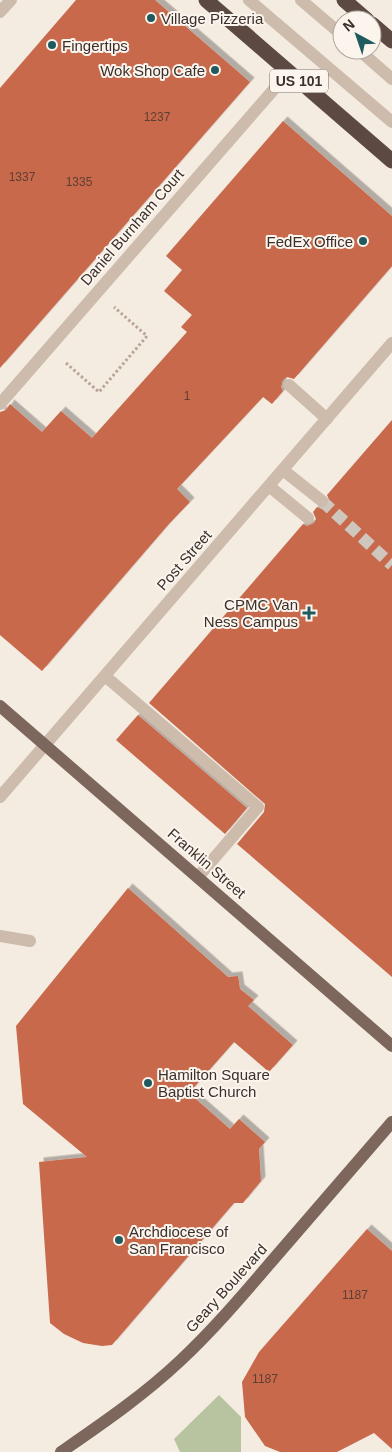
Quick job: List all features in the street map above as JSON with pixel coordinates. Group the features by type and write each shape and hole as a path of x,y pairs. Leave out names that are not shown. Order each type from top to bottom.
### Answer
{"highway":[{"name":"US 101","path":"206,0 392,161"},
{"path":"348,1 357,10"},
{"path":"382,33 392,42"}],"main road":[{"name":"Franklin Street","path":"0,706 392,1046"},
{"name":"Geary Boulevard","path":"61,1452 144,1392 181,1360 242,1296 392,1122"}],"street":[{"path":"0,12 11,0"},
{"path":"249,0 392,122"},
{"path":"301,0 332,26"},
{"path":"370,60 392,79"},
{"name":"Daniel Burnham Court","path":"0,404 289,72"},
{"name":"Post Street","path":"0,797 392,343"},
{"path":"289,384 327,419"},
{"path":"283,470 322,501"},
{"path":"269,486 308,518"},
{"path":"104,676 258,807 198,877"},
{"path":"0,936 30,941"}],"path":[{"path":"49,348 99,392 147,336 98,292"}],"green space":[{"path":"219,1395 241,1417 241,1452 180,1452 174,1439"}],"building":[{"path":"76,0 155,0 250,82 0,368 0,88"},
{"path":"283,121 392,216 392,266 294,379 287,377 283,380 281,387 283,391 272,404 263,397 177,489 190,502 42,671 0,635 0,412 6,410 10,404 42,432 61,411 92,438 187,332 181,327 192,315 164,291 182,270 166,256"},
{"name":"CPMC Van Ness Campus","path":"392,420 392,977 237,844 264,812 265,804 149,703 303,524 307,526 314,523 316,519 313,512 317,507 321,509 328,506 330,502 327,495"},
{"path":"138,715 247,808 225,834 116,740"},
{"path":"128,888 228,977 238,976 240,989 254,1000 248,1006 293,1045 269,1072 234,1042 189,1093 230,1129 239,1119 265,1142 259,1149 261,1181 243,1203 234,1203 112,1345 102,1346 83,1343 64,1334 50,1323 39,1162 87,1157 23,1104 16,1026"},
{"path":"367,1229 392,1251 392,1449 374,1433 337,1452 280,1452 265,1446 245,1417 242,1382 259,1352"}],"tunnel":[{"path":"322,501 392,565"}],"place":[{"name":"Village Pizzeria","path":"151,18"},
{"name":"Fingertips","path":"52,45"},
{"name":"Wok Shop Cafe","path":"215,70"},
{"name":"FedEx Office","path":"363,241"},
{"name":"CPMC Van Ness Campus","path":"309,613"},
{"name":"Hamilton Square Baptist Church","path":"148,1083"},
{"name":"Archdiocese of San Francisco","path":"119,1240"}]}
